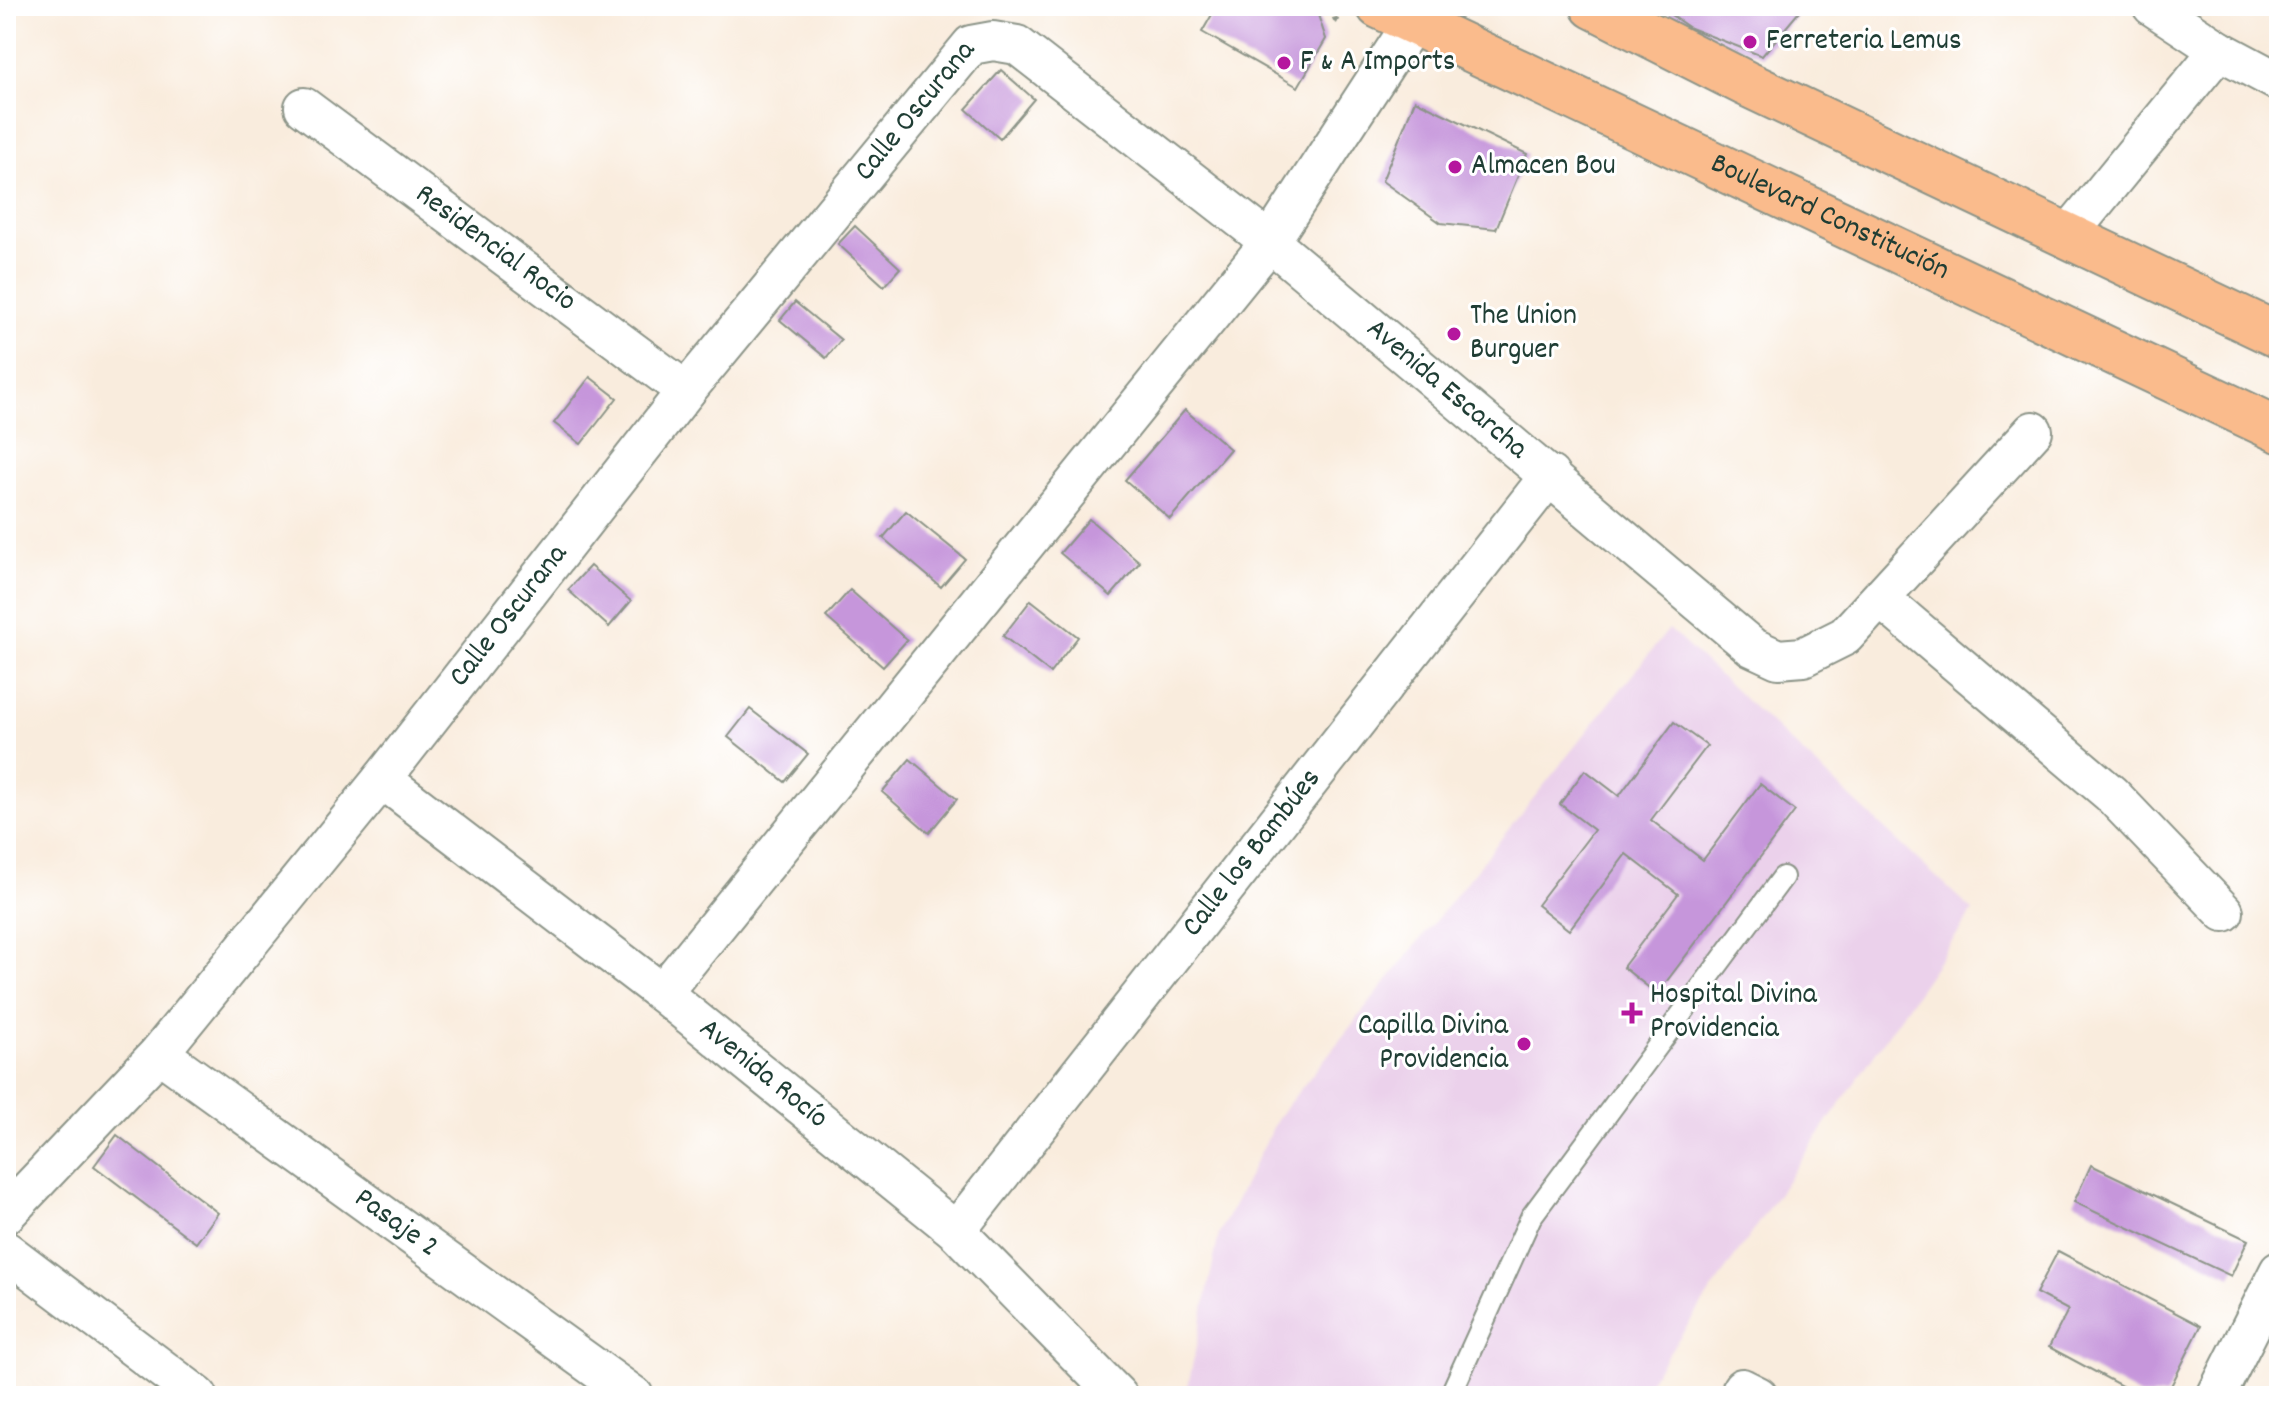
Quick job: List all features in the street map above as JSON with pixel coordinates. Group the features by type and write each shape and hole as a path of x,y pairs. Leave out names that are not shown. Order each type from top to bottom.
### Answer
{"highway":[{"path":"1593,6 1745,83 2279,336"},
{"name":"Boulevard Constitución","path":"1406,11 2279,430"}],"street":[{"path":"2152,6 2219,50 2279,82"},
{"path":"662,993 1270,242 1406,11"},
{"name":"Calle Oscurana","path":"6,1214 159,1053 382,779 686,391 971,45 993,41 1017,45"},
{"name":"Avenida Escarcha","path":"1017,45 1270,242 1752,647 1778,659 1803,657 1845,636 2033,431"},
{"path":"2068,235 2219,50"},
{"name":"Residencial Rocio","path":"304,107 686,391"},
{"name":"Calle los Bambúes","path":"956,1231 1550,475"},
{"path":"1881,599 2111,794 2224,912"},
{"name":"Avenida Rocío","path":"382,779 662,993 956,1231 1118,1396"},
{"name":"Pasaje 2","path":"159,1053 634,1396"},
{"path":"6,1251 198,1396"},
{"path":"2216,1396 2279,1271"}],"lane":[{"path":"1450,1396 1531,1217 1783,877"}],"path":[{"path":"1331,6 1335,20"}],"shaded area":[{"name":"Hospital Divina Providencia","path":"1669,629 1973,911 1639,1396 1186,1396 1219,1234 1279,1116"}],"building":[{"name":"F & A Imports","path":"1217,6 1315,6 1326,39 1298,87 1202,32"},
{"name":"Ferreteria Lemus","path":"1658,6 1804,6 1762,56 1690,28"},
{"path":"1001,70 1034,99 1000,139 966,109"},
{"name":"Almacen Bou","path":"1415,100 1527,154 1496,229 1441,223 1382,181"},
{"path":"855,226 900,268 884,286 838,244"},
{"path":"795,302 841,340 826,358 780,320"},
{"path":"590,377 617,398 581,444 554,423"},
{"path":"1185,410 1230,449 1170,519 1125,480"},
{"path":"906,511 965,559 941,587 883,538"},
{"path":"1089,519 1140,562 1111,596 1060,553"},
{"path":"590,566 631,601 609,627 568,590"},
{"path":"850,590 907,640 883,667 826,617"},
{"path":"1031,600 1078,637 1050,673 1003,636"},
{"path":"750,709 808,754 785,782 728,737"},
{"path":"1674,722 1707,746 1651,820 1703,860 1760,784 1795,811 1657,994 1623,967 1678,894 1626,854 1569,930 1537,905 1594,830 1560,804 1585,770 1619,796"},
{"path":"910,759 957,799 929,833 882,792"},
{"path":"117,1135 218,1213 196,1243 94,1166"},
{"path":"2091,1165 2248,1240 2231,1276 2074,1202"},
{"path":"2058,1251 2201,1326 2166,1396 2140,1396 2049,1347 2068,1310 2036,1293"}],"place":[{"name":"Ferreteria Lemus","path":"1750,42"},
{"name":"F & A Imports","path":"1284,63"},
{"name":"Almacen Bou","path":"1455,167"},
{"name":"The Union Burguer","path":"1454,334"},
{"name":"Hospital Divina Providencia","path":"1632,1013"},
{"name":"Capilla Divina Providencia","path":"1524,1044"}]}
